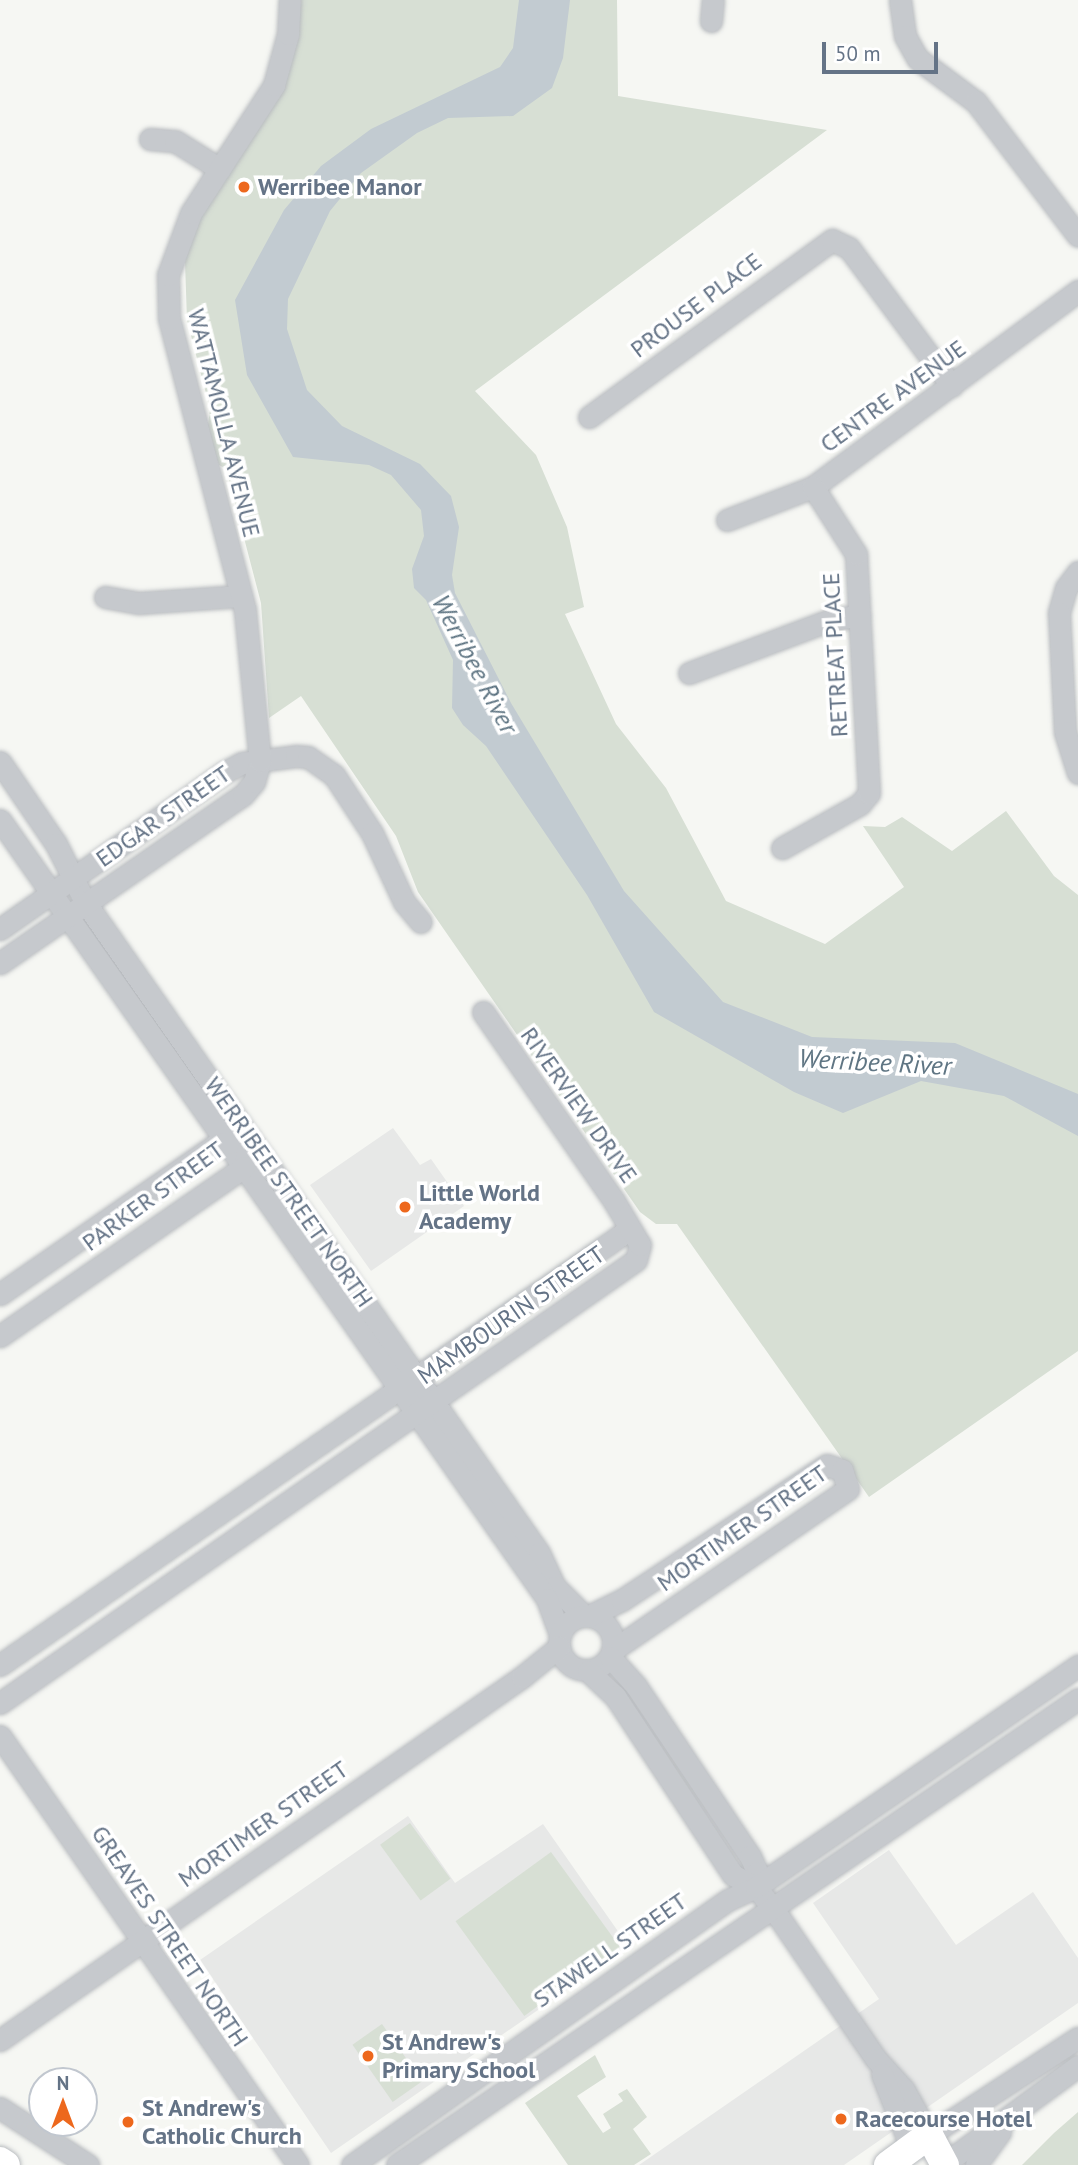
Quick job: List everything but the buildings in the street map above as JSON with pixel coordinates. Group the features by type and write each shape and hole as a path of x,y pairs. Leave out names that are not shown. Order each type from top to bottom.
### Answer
{"main road":[{"path":"887,2165 932,2157"},
{"path":"0,2161 6,2165"}],"street":[{"name":"WATTAMOLLA AVENUE","path":"260,761 240,596 167,300 168,275 181,231 274,85 288,34 290,0"},
{"path":"900,0 897,29 918,59 976,103 1078,236"},
{"path":"150,139 175,141 220,169"},
{"name":"PROUSE PLACE","path":"589,417 836,231 952,386"},
{"name":"CENTRE AVENUE","path":"727,520 813,487 1078,291"},
{"name":"RETREAT PLACE","path":"782,849 874,795 853,547 813,487"},
{"path":"1065,581 1059,613 1063,704 1065,732 1078,773"},
{"path":"105,597 139,603 240,596"},
{"path":"689,673 830,620 860,615"},
{"path":"260,761 308,757 334,775 372,832 404,902 421,922"},
{"name":"EDGAR STREET","path":"0,929 225,772 260,761"},
{"name":"EDGAR STREET","path":"0,963 243,795 254,782 260,761"},
{"name":"WERRIBEE STREET NORTH","path":"0,762 73,877 85,902 539,1553 555,1587 587,1616 606,1623 612,1653 750,1856 758,1872 756,1887"},
{"name":"WERRIBEE STREET NORTH","path":"0,820 547,1599 569,1654 615,1696 733,1875 756,1887 876,2059 904,2090 932,2157"},
{"name":"RIVERVIEW DRIVE","path":"483,1012 630,1229"},
{"name":"PARKER STREET","path":"0,1294 225,1140 250,1139 244,1167 0,1336"},
{"name":"MAMBOURIN STREET","path":"0,1665 630,1229 640,1245 636,1259 0,1703"},
{"name":"MORTIMER STREET","path":"587,1616 622,1600 827,1465 842,1470 848,1489 612,1653"},
{"path":"587,1616 570,1621 569,1654 612,1653"},
{"name":"MORTIMER STREET","path":"0,2040 522,1677 569,1654"},
{"name":"STAWELL STREET","path":"352,2165 728,1900 756,1887 1078,1666"},
{"path":"397,2165 774,1910 1078,1699"},
{"path":"988,1730 1001,1751"},
{"name":"GREAVES STREET NORTH","path":"0,1735 298,2165"},
{"path":"905,1787 919,1807"},
{"path":"932,2157 1078,2038"},
{"path":"932,2157 1015,2114 1078,2066"},
{"path":"0,2108 88,2165"},
{"path":"976,2165 1015,2114"}],"shaded area":[{"path":"300,0 617,0 618,96 827,130 475,391 536,455 567,527 584,607 565,614 616,724 666,788 726,901 825,944 904,887 863,826 885,827 902,817 952,851 1006,811 1054,876 1078,895 1078,1351 869,1497 677,1224 656,1224 640,1212 418,892 396,836 301,696 269,718 261,603 226,469 219,465 207,434 210,409 187,320 185,262 188,243 202,212 275,102"},
{"path":"393,1128 420,1165 431,1159 464,1206 371,1271 310,1185"},
{"name":"St Andrew's Primary School","path":"408,1816 455,1883 543,1824 629,1947 331,2153 200,1960"},
{"path":"410,1823 451,1879 421,1901 380,1845"},
{"path":"889,1850 956,1945 1033,1892 1078,1958 1078,2003 844,2165 639,2165 879,1999 813,1903"},
{"path":"551,1852 620,1947 524,2016 456,1921"},
{"path":"382,2024 422,2081 393,2102 353,2045"},
{"path":"595,2055 606,2077 577,2096 603,2133 611,2128 603,2114 623,2101 618,2094 627,2089 647,2117 633,2129 651,2154 634,2165 568,2165 525,2103"},
{"path":"1078,2112 1078,2165 1022,2165 1054,2133"}],"water":[{"name":"Werribee River","path":"519,0 570,0 563,58 552,88 513,116 448,118 417,133 361,173 330,211 288,299 287,329 307,390 342,426 420,464 451,496 459,527 452,575 455,593 511,703 624,891 723,1002 812,1037 955,1043 1078,1094 1078,1136 1004,1096 921,1081 843,1113 794,1092 654,1012 587,895 486,746 463,725 452,708 453,660 426,600 414,588 412,569 424,536 421,510 391,475 369,465 293,457 247,375 235,300 284,210 321,166 371,129 500,67 513,48"}],"place":[{"name":"Werribee Manor","path":"244,187"},
{"name":"Little World Academy","path":"405,1207"},
{"name":"St Andrew's Primary School","path":"368,2056"},
{"name":"Racecourse Hotel","path":"841,2119"},
{"name":"St Andrew's Catholic Church","path":"128,2122"}]}
